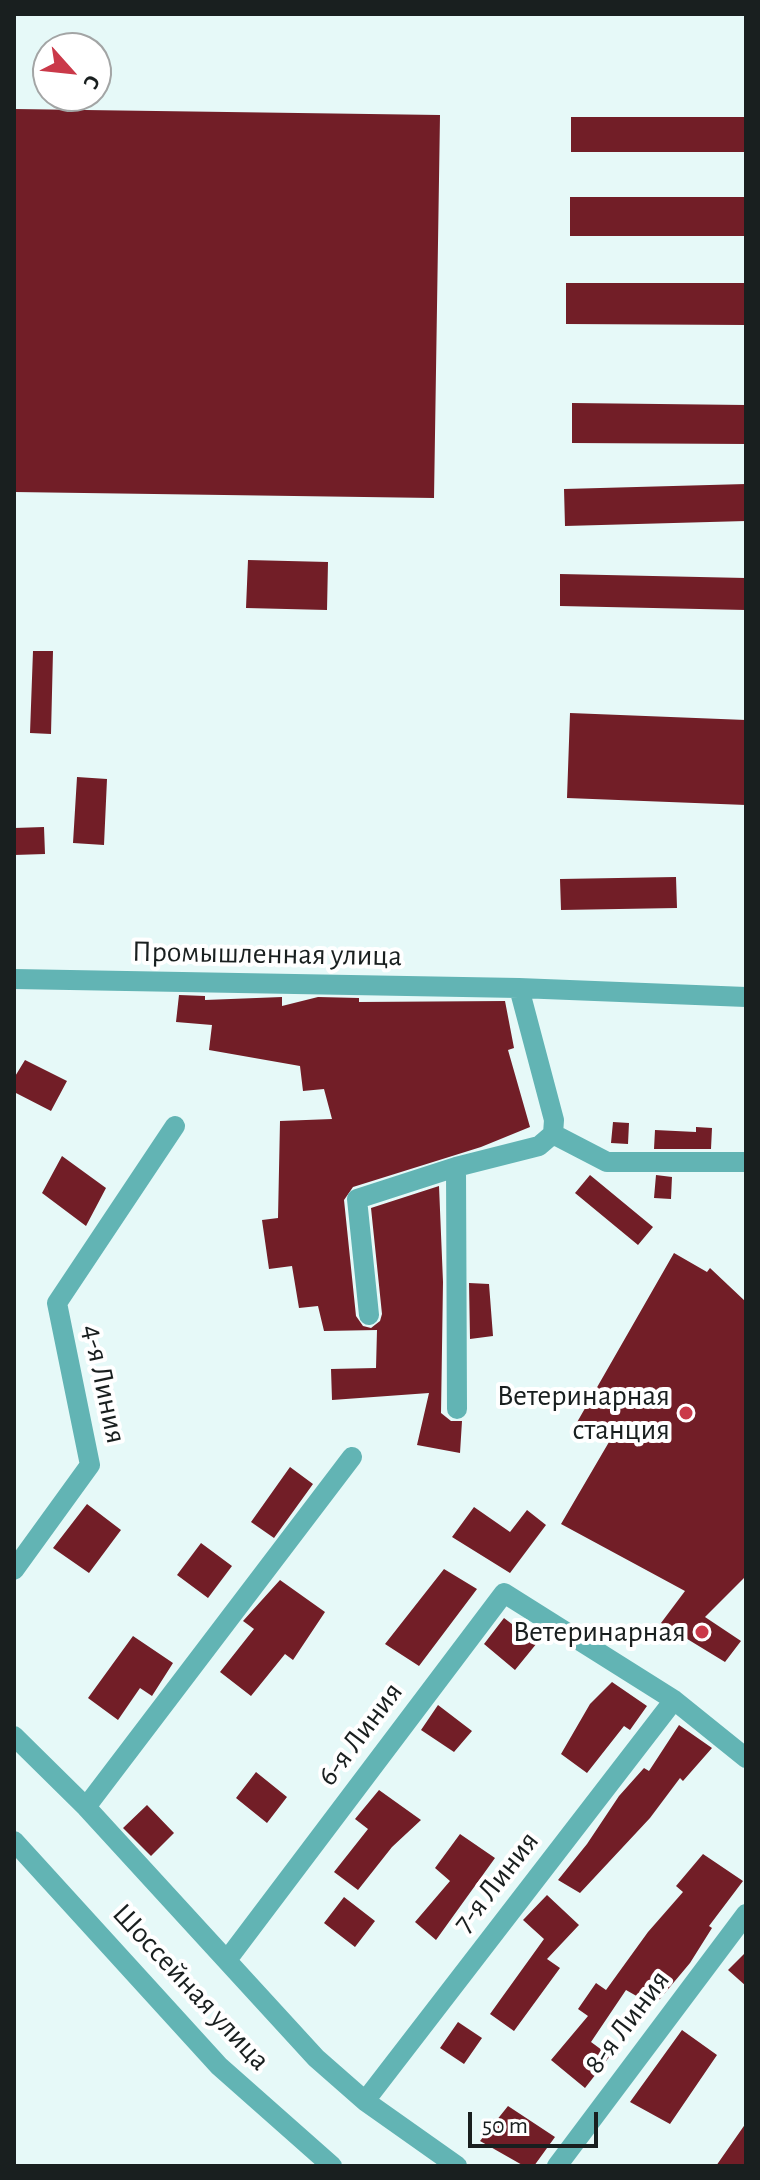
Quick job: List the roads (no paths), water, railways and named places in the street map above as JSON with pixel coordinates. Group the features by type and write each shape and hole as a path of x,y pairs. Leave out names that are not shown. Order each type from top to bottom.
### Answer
{"street":[{"name":"Промышленная улица","path":"14,979 519,988 746,997"},
{"path":"369,1315 357,1199 456,1167 539,1146 553,1134 554,1120 519,988"},
{"name":"4-я Линия","path":"14,1570 90,1465 57,1303 175,1126"},
{"path":"553,1134 607,1162 746,1162"},
{"path":"456,1167 457,1409"},
{"path":"86,1807 352,1457"},
{"name":"6-я Линия","path":"227,1960 504,1593 557,1623 674,1700"},
{"path":"674,1700 746,1758"},
{"name":"7-я Линия","path":"365,2101 674,1700"},
{"path":"14,1736 86,1807 163,1895 316,2058 365,2101 457,2166"},
{"name":"Шоссейная улица","path":"14,1841 219,2066 332,2166"},
{"name":"8-я Линия","path":"557,2166 746,1914"}],"place":[{"name":"Ветеринарная станция","path":"686,1413"},
{"name":"Ветеринарная","path":"702,1632"}]}
